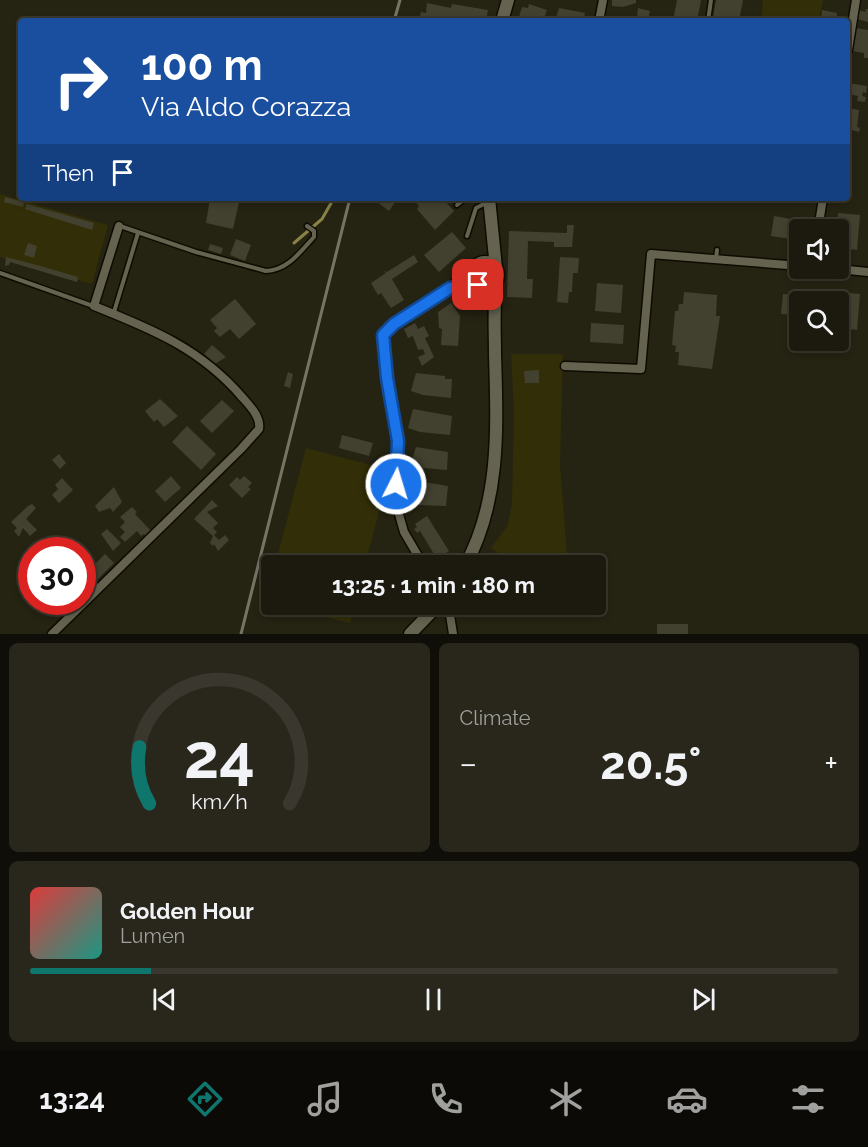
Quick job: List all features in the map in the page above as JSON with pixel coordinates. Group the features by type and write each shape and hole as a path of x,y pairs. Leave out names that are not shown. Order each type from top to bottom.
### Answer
{"main road":[{"path":"503,18 508,0"},
{"path":"470,555 485,518 493,487 496,456 494,313 496,274 489,201"},
{"path":"491,218 484,253 473,279 480,286 494,313"},
{"path":"477,267 491,263 496,274 491,286 480,286"},
{"path":"410,634 428,615"}],"street":[{"path":"600,18 603,0"},
{"path":"850,38 856,0"},
{"path":"820,219 823,201"},
{"path":"52,634 242,449 259,429 260,424 250,405 225,377 206,361 169,338 94,306 119,226"},
{"path":"565,366 641,369 651,254 716,255 789,265"},
{"path":"418,555 404,532 395,500 398,441 387,378 383,335 394,324 450,288 477,267"},
{"path":"849,270 868,272"},
{"path":"450,288 480,286"},
{"path":"450,615 453,634"}],"lane":[{"path":"708,18 711,0"},
{"path":"458,205 463,201"},
{"path":"467,236 476,208 487,201"},
{"path":"119,226 196,252 266,271 278,270 314,237 314,231 307,226"},
{"path":"114,314 138,232"},
{"path":"0,273 94,306"}],"shaded area":[{"path":"763,0 823,0 820,18 761,18"},
{"path":"0,194 108,225 92,284 0,257"},
{"path":"511,354 563,354 560,464 567,555 498,553 491,548 508,525 512,502 514,411"},
{"path":"306,448 390,470 368,555 278,555"},
{"path":"318,615 352,615 350,623"}],"building":[{"path":"612,0 636,0 636,3 623,7 612,6"},
{"path":"677,0 701,0 698,18 674,18"},
{"path":"716,0 743,0 740,18 713,18"},
{"path":"427,3 451,8 452,4 488,10 487,18 420,16 421,12 426,13"},
{"path":"529,4 547,10 544,18 519,18 522,7 528,8"},
{"path":"559,8 585,13 584,18 556,18"},
{"path":"638,8 650,11 648,18 637,17"},
{"path":"868,9 868,22 857,19 859,10 865,12"},
{"path":"822,10 837,13 836,18 821,18"},
{"path":"855,28 868,30 868,58 864,58 864,53 852,51"},
{"path":"850,83 867,86 866,93 863,92 862,96 866,97 865,102 857,101 858,96 850,94"},
{"path":"850,108 859,110 857,127 860,128 859,132 850,130"},
{"path":"5,197 24,202 23,207 4,202"},
{"path":"210,201 239,201 233,229 206,223"},
{"path":"378,201 396,201 389,211"},
{"path":"415,201 445,201 454,211 435,230 417,209 419,206"},
{"path":"27,204 94,223 92,230 25,209"},
{"path":"838,213 860,215 857,250 849,249 849,219 838,219"},
{"path":"774,216 790,219 789,239 771,236"},
{"path":"567,225 574,225 572,247 554,247 554,242 528,241 527,279 533,279 532,298 507,297 509,231 567,233"},
{"path":"452,232 466,248 439,272 424,255"},
{"path":"236,239 251,245 245,261 230,255"},
{"path":"28,243 37,246 34,258 24,255"},
{"path":"210,244 223,248 221,254 208,250"},
{"path":"414,255 418,262 392,279 404,300 391,308 381,293 378,295 371,283 386,273 384,271 387,272"},
{"path":"6,257 78,277 77,282 10,262 5,266"},
{"path":"560,257 579,258 578,273 573,273 572,292 569,292 568,303 557,302"},
{"path":"597,283 623,285 621,313 595,311"},
{"path":"684,292 717,295 716,316 720,316 712,369 678,365 679,352 675,352 676,346 672,345 675,311 678,311 679,304 683,304"},
{"path":"849,293 860,294 857,330 849,329"},
{"path":"783,294 789,294 789,314 781,314"},
{"path":"235,299 256,324 239,339 230,329 220,337 214,331 217,328 210,320"},
{"path":"451,303 460,316 458,346 441,345 442,329 439,328 438,312"},
{"path":"415,323 418,329 424,326 429,336 425,338 434,357 422,366 418,357 425,354 423,349 418,350 413,336 408,338 404,329"},
{"path":"591,323 624,325 623,344 590,342"},
{"path":"212,345 226,357 215,364 204,354"},
{"path":"539,370 539,383 525,383 524,371"},
{"path":"288,372 293,374 290,388 284,386"},
{"path":"416,373 445,376 445,379 452,379 451,398 423,395 411,391"},
{"path":"160,399 178,416 164,427 157,419 154,422 145,411"},
{"path":"222,400 234,411 212,433 200,421"},
{"path":"413,409 452,416 450,435 420,432 408,428"},
{"path":"187,426 216,454 201,470 172,442"},
{"path":"342,435 373,443 369,456 339,448"},
{"path":"416,447 448,452 447,470 423,468 411,463"},
{"path":"59,454 66,463 60,469 52,460"},
{"path":"171,476 181,488 165,502 155,491"},
{"path":"244,476 252,483 248,487 251,489 242,498 229,485 237,477 240,480"},
{"path":"62,478 73,490 59,503 52,495 58,489 55,485"},
{"path":"412,480 448,486 446,506 418,505 406,499"},
{"path":"114,487 122,502 113,512 110,508 99,512 95,506"},
{"path":"212,500 218,506 207,512 218,523 213,528 217,532 214,535 219,540 225,535 229,540 218,551 214,544 213,546 210,543 213,536 194,519"},
{"path":"32,504 36,508 26,519 37,530 30,536 23,528 19,537 14,531 17,528 11,522"},
{"path":"132,507 137,512 135,514 151,531 141,536 137,531 125,542 120,537 125,532 120,527 125,522 120,517"},
{"path":"427,516 449,551 443,555 435,555 420,531 417,533 414,529 417,527 415,524"},
{"path":"107,529 121,543 113,551 101,534"},
{"path":"105,554 114,563 96,581 96,563"},
{"path":"657,624 688,624 688,634 657,634"}],"waterway":[{"path":"294,243 322,219 332,201"}],"railway":[{"path":"395,18 400,0"},
{"path":"241,634 349,201"}],"route":[{"path":"396,484 398,441 387,378 383,335 394,324 450,288 478,285"}]}
